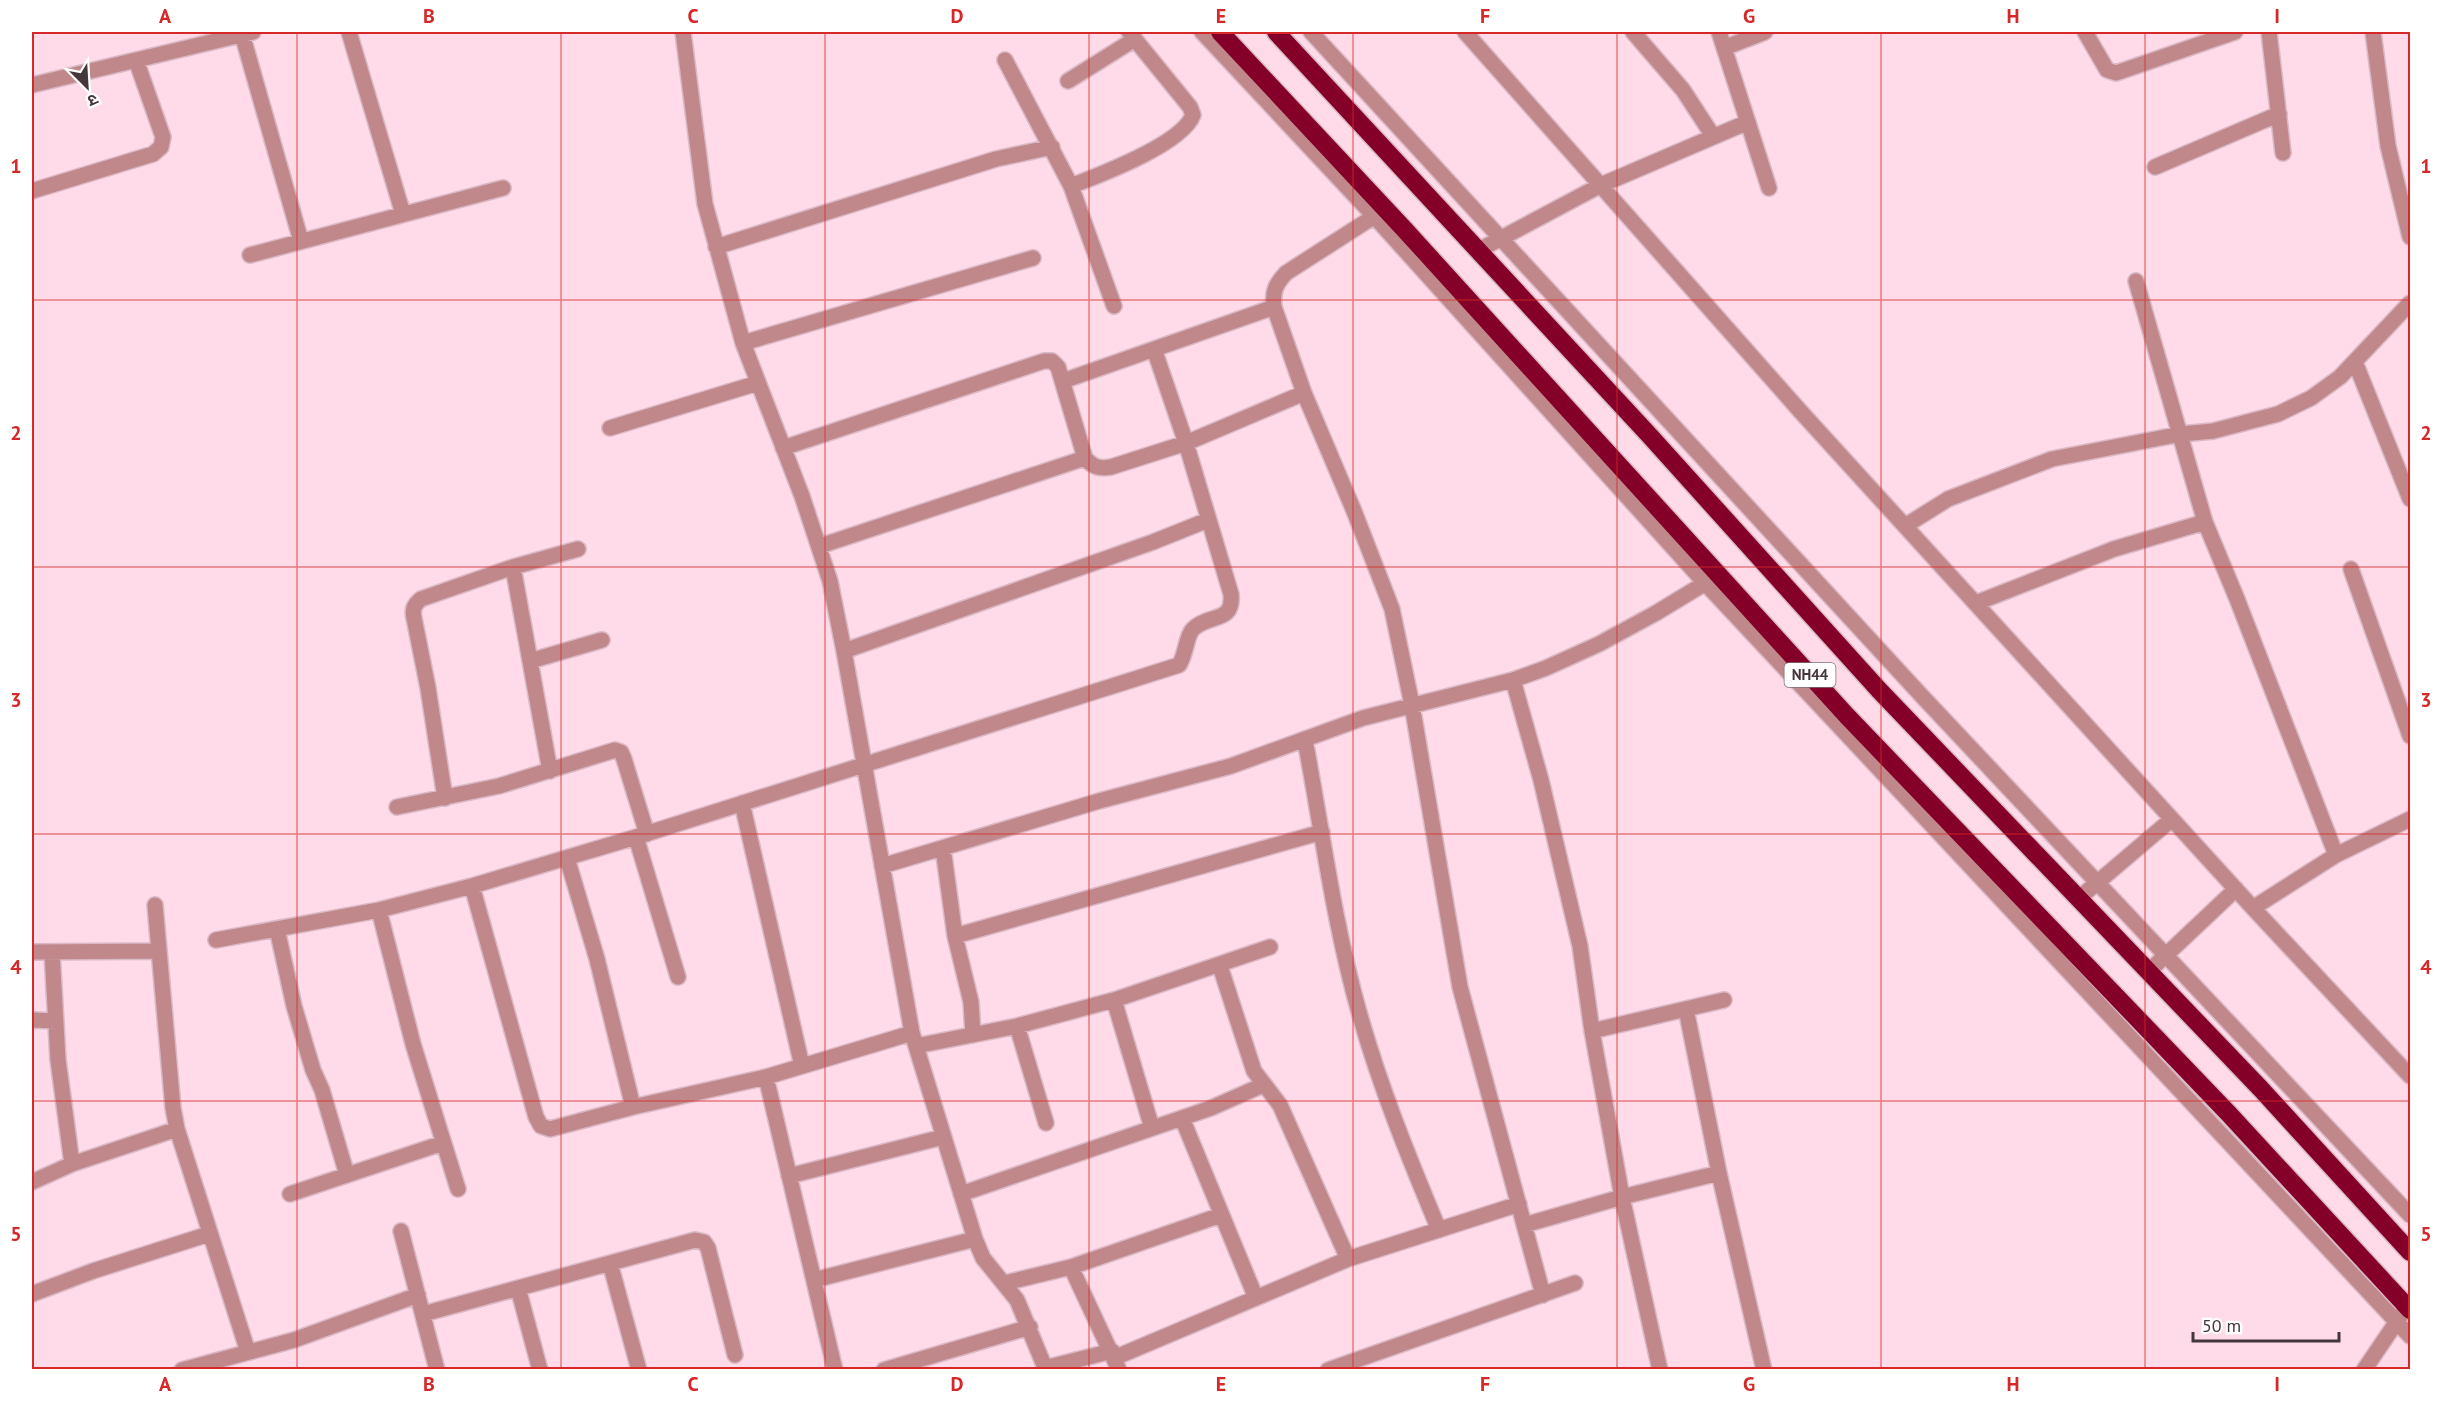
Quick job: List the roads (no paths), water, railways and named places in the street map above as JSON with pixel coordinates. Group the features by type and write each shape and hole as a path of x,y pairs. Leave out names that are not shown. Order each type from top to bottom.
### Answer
{"highway":[{"name":"NH44","path":"1220,32 1380,213 1712,579 1847,716 2229,1114 2405,1313"},
{"name":"NH44","path":"1276,32 1479,250 1879,690 2261,1089 2410,1252"}],"street":[{"path":"350,32 403,214"},
{"path":"683,32 705,204 716,247 743,343 820,546 844,651 914,1040 975,1239 983,1258 1017,1300 1046,1369 1115,1359 1348,1259 1519,1204"},
{"path":"1202,32 1380,213 1286,273 1276,284 1273,294 1274,307 1304,393 1392,609 1412,705 1460,987 1543,1295"},
{"path":"1311,32 2097,884 2410,1215"},
{"path":"1465,32 1801,412 2253,908 2410,1076"},
{"path":"1633,32 1683,90 1713,136"},
{"path":"1719,32 1769,188"},
{"path":"1724,48 1765,32"},
{"path":"2085,32 2107,70 2116,73 2235,32"},
{"path":"2269,32 2283,153"},
{"path":"2373,32 2388,146 2410,237"},
{"path":"32,85 247,33 301,241"},
{"path":"1068,81 1132,35 1190,107 1193,115 1190,124 1141,157 1117,169 1071,186"},
{"path":"32,191 153,154 161,147 163,137 136,60"},
{"path":"1005,60 1071,186 1114,306"},
{"path":"2156,167 2279,114"},
{"path":"1479,250 1601,185 1748,122"},
{"path":"716,247 996,159 1052,147"},
{"path":"250,255 503,188"},
{"path":"743,343 1033,258"},
{"path":"2136,281 2205,522 2237,598 2336,855"},
{"path":"1905,526 1948,499 2052,459 2181,434 2213,431 2278,414 2311,398 2340,377 2410,303"},
{"path":"1063,381 1274,307"},
{"path":"216,940 379,910 472,886 641,836 1179,665 1185,657 1189,635 1193,629 1229,612 1232,605 1231,594 1186,443 1154,349"},
{"path":"783,448 1044,361 1052,361 1058,367 1084,458 1092,466 1100,469 1186,443 1304,393"},
{"path":"2355,362 2410,499"},
{"path":"610,428 758,383"},
{"path":"820,546 1084,458"},
{"path":"844,651 1208,520"},
{"path":"1976,603 2114,549 2205,522"},
{"path":"445,798 413,610 421,599 513,567 578,549"},
{"path":"513,567 550,771"},
{"path":"2351,568 2410,736"},
{"path":"882,866 1099,801 1232,766 1363,718 1513,680 1599,644 1712,579"},
{"path":"530,661 602,640"},
{"path":"1513,680 1541,780 1580,946 1592,1031 1622,1197 1660,1370"},
{"path":"1305,740 1358,1010 1379,1080 1401,1140 1439,1230"},
{"path":"397,807 445,798 550,771 607,751 621,752 678,977"},
{"path":"742,803 802,1066"},
{"path":"2078,899 2172,819"},
{"path":"2253,908 2336,855 2410,819"},
{"path":"955,936 1322,832"},
{"path":"943,848 955,936 971,1002 973,1035"},
{"path":"567,858 597,959 633,1107"},
{"path":"472,886 536,1117 541,1126 550,1129 914,1040 973,1035 1017,1026 1114,1000 1220,966 1270,947"},
{"path":"2148,972 2236,889"},
{"path":"155,906 172,1108 209,1234 248,1352"},
{"path":"379,910 412,1044 458,1189"},
{"path":"277,929 294,1006 347,1175"},
{"path":"32,952 159,951"},
{"path":"52,952 58,1060 72,1164"},
{"path":"1220,966 1254,1071 1280,1105 1348,1259"},
{"path":"1114,1000 1152,1128"},
{"path":"1592,1031 1724,1000"},
{"path":"1686,1009 1719,1173 1764,1370"},
{"path":"32,1020 56,1021"},
{"path":"1017,1026 1046,1123"},
{"path":"766,1077 835,1370"},
{"path":"961,1194 1182,1118 1244,1095 1263,1085"},
{"path":"1182,1118 1256,1298"},
{"path":"32,1182 72,1164 177,1129"},
{"path":"789,1176 943,1137"},
{"path":"290,1194 443,1143"},
{"path":"1524,1225 1622,1197 1719,1173"},
{"path":"1005,1283 1071,1267 1221,1215"},
{"path":"401,1232 437,1370"},
{"path":"32,1294 93,1271 209,1234"},
{"path":"814,1280 975,1239"},
{"path":"423,1314 695,1240 704,1242 708,1248 735,1355"},
{"path":"610,1263 639,1370"},
{"path":"1071,1267 1115,1359"},
{"path":"1328,1370 1575,1283"},
{"path":"518,1288 540,1370"},
{"path":"182,1370 294,1340 418,1295"},
{"path":"2405,1313 2410,1335"},
{"path":"2364,1370 2405,1313"},
{"path":"884,1370 1030,1327"}]}
